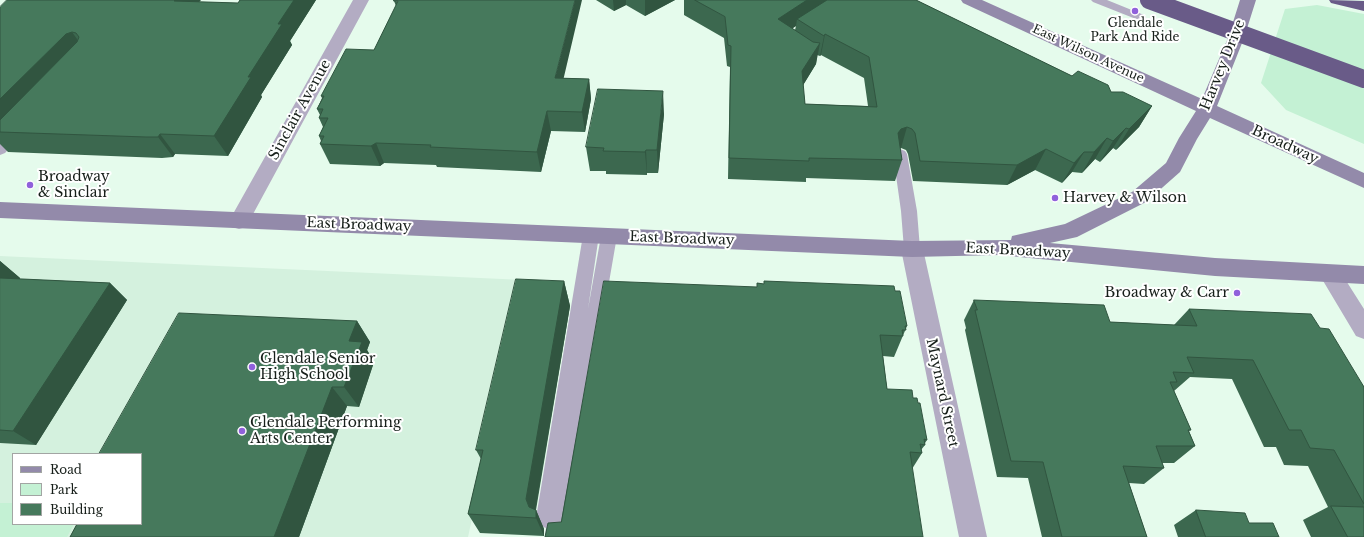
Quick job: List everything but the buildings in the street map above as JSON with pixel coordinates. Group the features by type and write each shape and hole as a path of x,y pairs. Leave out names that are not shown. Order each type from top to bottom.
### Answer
{"highway":[{"path":"1149,0 1364,79"},
{"path":"1337,0 1364,6"}],"main road":[{"name":"East Wilson Avenue","path":"969,0 1207,109"},
{"name":"Harvey Drive","path":"999,247 1070,231 1139,196 1173,167 1188,138 1207,109 1236,38 1248,0"},
{"name":"Broadway","path":"1207,109 1364,182"},
{"name":"East Broadway","path":"0,210 912,249 999,247 1215,267 1364,275"}],"street":[{"name":"Sinclair Avenue","path":"239,221 361,0"},
{"name":"Maynard Street","path":"912,249 973,537"},
{"path":"1330,274 1364,329"}],"lane":[{"path":"1097,0 1140,17"},
{"path":"0,150 27,121"},
{"path":"900,154 910,211 912,249"},
{"path":"546,518 600,236"},
{"path":"555,537 600,236"}],"shaded area":[{"name":"Glendale Senior High School","path":"0,256 524,280 468,537 0,537"}],"green space":[{"path":"1317,5 1364,14 1364,144 1286,110 1261,83 1285,9"},
{"path":"0,503 12,503 12,525 73,525 67,537 0,537"}],"place":[{"name":"Glendale Park And Ride","path":"1135,11"},
{"name":"Broadway & Sinclair","path":"30,185"},
{"name":"Harvey & Wilson","path":"1055,198"},
{"name":"Broadway & Carr","path":"1237,293"},
{"name":"Glendale Senior High School","path":"252,367"},
{"name":"Glendale Performing Arts Center","path":"242,431"}]}
